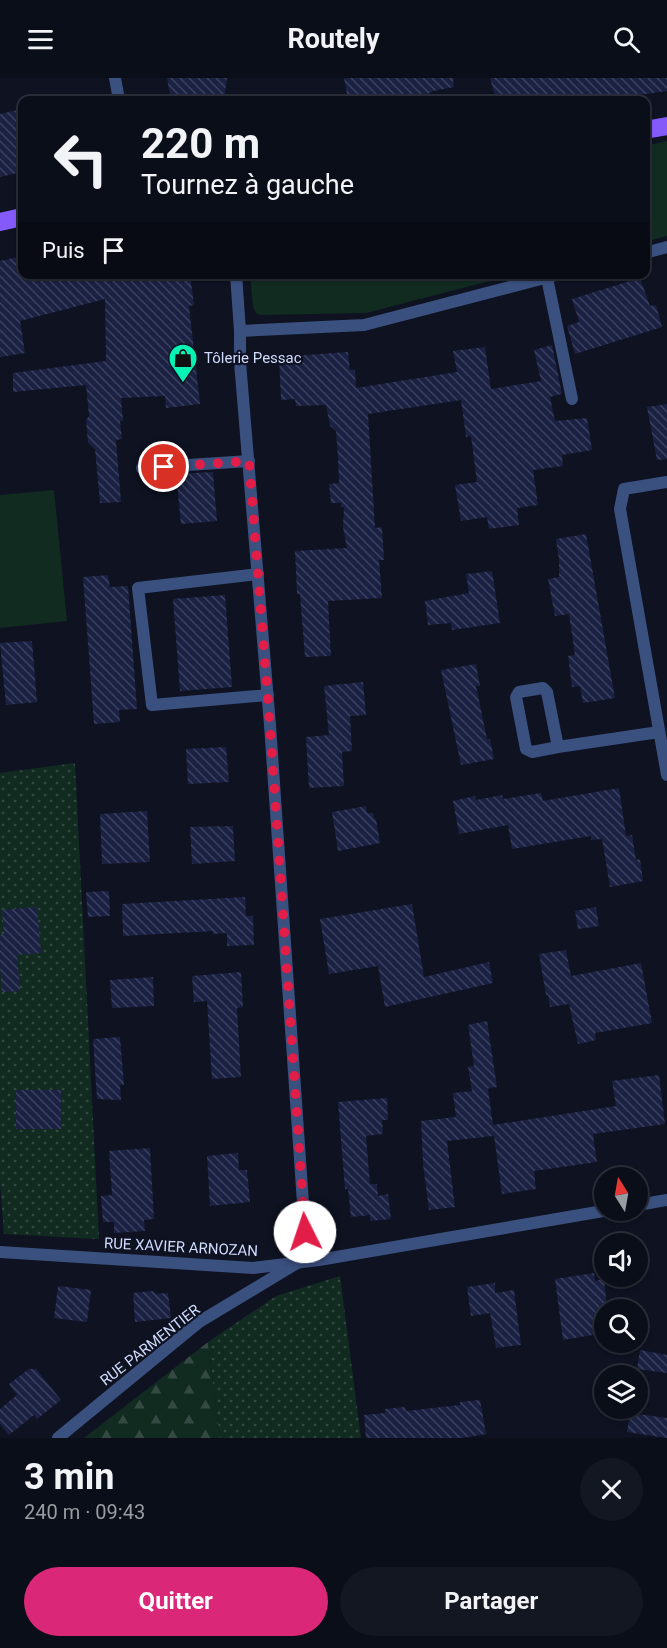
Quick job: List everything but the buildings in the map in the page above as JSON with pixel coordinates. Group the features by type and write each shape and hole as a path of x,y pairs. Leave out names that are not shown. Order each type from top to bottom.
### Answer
{"main road":[{"path":"650,129 667,126"},
{"path":"0,222 18,218"}],"street":[{"path":"114,78 118,96"},
{"path":"650,252 667,247"},
{"path":"236,279 240,362 268,695 305,1232 297,1263"},
{"path":"240,330 364,325 535,279"},
{"path":"547,279 572,399"},
{"path":"142,468 249,461"},
{"path":"667,482 624,489 620,510 667,775"},
{"path":"258,574 138,588 152,705 268,695"},
{"path":"558,747 547,692 543,688 519,692 516,697 526,749 532,752 659,732"},
{"path":"648,1203 667,1200"},
{"name":"RUE XAVIER ARNOZAN","path":"0,1252 253,1268 297,1263 594,1213"},
{"name":"RUE PARMENTIER","path":"58,1438 199,1322 297,1263"}],"green space":[{"path":"667,141 667,236 650,241 650,145"},
{"path":"250,279 498,279 366,313 260,315 253,307"},
{"path":"54,490 67,621 0,628 0,495"},
{"path":"75,763 99,1239 4,1234 0,1183 0,773"},
{"path":"340,1276 361,1438 220,1438 208,1342 276,1296"},
{"path":"208,1342 220,1438 84,1438"}],"place":[{"name":"Tôlerie Pessac","path":"183,384"}],"route":[{"path":"164,467 249,461 305,1232"}]}
